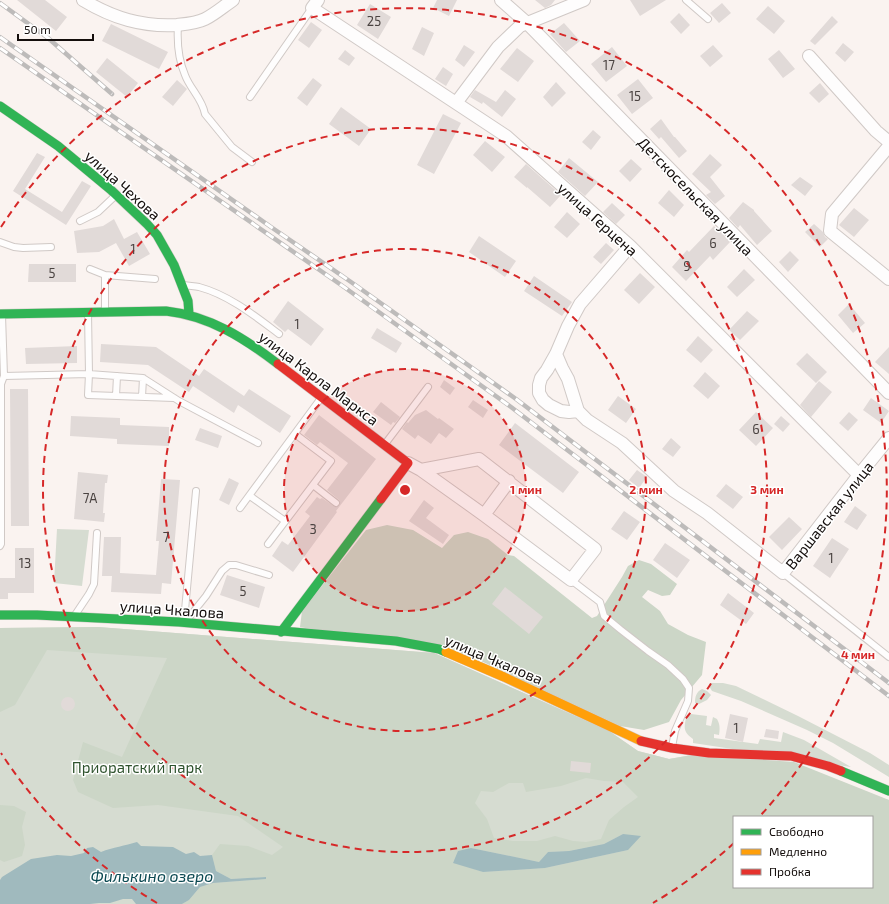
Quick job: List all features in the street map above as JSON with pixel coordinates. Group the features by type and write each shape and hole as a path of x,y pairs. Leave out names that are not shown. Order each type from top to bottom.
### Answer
{"street":[{"path":"83,0 112,15 130,21 167,25 185,24 204,19 233,0"},
{"name":"Детскосельская улица","path":"501,0 527,23 889,393"},
{"path":"456,103 498,47 520,26 584,0"},
{"name":"улица Герцена","path":"315,4 456,103 506,136 630,246 859,474"},
{"path":"809,56 876,132 889,142"},
{"name":"улица Чехова","path":"0,106 58,146 116,195 157,235 174,265 188,302 189,314"},
{"path":"889,146 832,214 830,231 889,279"},
{"path":"578,412 569,412 549,405 543,400 539,393 538,385 556,354 568,326 580,304 630,246"},
{"name":"улица Карла Маркса","path":"1,314 105,311 166,311 189,314 219,326 248,341 408,463"},
{"path":"556,354 568,379 578,412 587,420 622,443 674,491 707,513 784,573"},
{"path":"547,370 562,368"},
{"name":"Варшавская улица","path":"784,573 859,474 889,438"},
{"path":"281,632 408,463 421,470 484,515 571,580 595,549 479,459 421,470"},
{"path":"484,515 509,481"},
{"name":"улица Чкалова","path":"0,615 74,616 184,623 396,641 439,649 504,677 640,741 709,754 791,756 828,766 889,791"}],"lane":[{"path":"686,0 708,19"},
{"path":"250,97 315,4"},
{"path":"178,24 177,42 184,74 189,84 198,95 204,107 205,114 232,147 252,162"},
{"path":"80,222 98,212 116,195"},
{"path":"0,242 14,247 23,248 51,247"},
{"path":"90,269 105,275 155,278"},
{"path":"105,275 105,311"},
{"path":"182,285 200,288 224,297 250,312 279,334"},
{"path":"88,312 88,395 174,398"},
{"path":"0,546 0,384 4,376 1,314"},
{"path":"4,376 89,374 143,378 174,398 258,443"},
{"path":"116,396 117,376"},
{"path":"142,397 143,378"},
{"path":"384,445 428,387"},
{"path":"240,508 322,396"},
{"path":"268,544 331,461 295,434"},
{"path":"313,485 336,503"},
{"path":"184,623 196,491"},
{"path":"250,496 285,521"},
{"path":"74,616 94,584 98,533"},
{"path":"184,623 206,596 222,571 229,565 236,565 269,575"},
{"path":"784,573 889,657"},
{"path":"571,580 600,602 604,616 631,639 668,665 683,679 689,688 688,702 675,731 672,748"}],"green space":[{"path":"387,525 413,530 442,548 454,535 468,532 488,539 508,555 514,556 592,618 597,616 628,566 639,560 651,564 677,584 670,595 662,596 648,590 642,597 660,611 668,624 688,635 706,642 702,675 681,700 669,722 644,730 620,726 481,661 300,627 302,611 366,530"},
{"path":"57,529 89,530 82,586 54,583"},
{"name":"Приоратский парк","path":"98,627 434,653 609,731 638,751 669,759 692,755 889,800 889,904 0,904 0,628"},
{"name":"Приоратский парк","path":"98,627 434,653 609,731 638,751 669,759 692,755 794,762 889,800 889,904 182,904 189,900 200,887 213,883 266,879 266,877 231,879 216,871 212,855 220,844 248,846 272,855 283,847 238,816 158,805 113,808 78,792 73,780 83,742 122,757 167,658 47,650 15,705 0,712 0,628","holes":["586,778 623,782 638,797 609,820 601,839 586,842 573,841 555,836 537,841 513,841 494,838 487,819 475,803 481,791 493,792 509,783 523,783 526,792 561,786","623,834 628,850 545,868 483,872 453,862 471,848 539,862 548,852 569,851 604,844"]},
{"path":"710,683 723,683 736,686 870,753 889,765 889,777 833,743 807,730 741,701 712,691 709,686"},
{"path":"702,689 711,695 707,700 699,704 695,703 696,695"},
{"path":"691,714 707,716 706,725 711,726 713,717 717,719 720,727 719,735 714,734 714,738 758,744 760,739 781,742 783,732 804,740 851,767 693,743 693,739 687,734 685,727 686,718"},
{"path":"0,805 14,806 26,812 22,827 25,845 22,856 4,862 0,860"}],"water":[{"path":"623,834 641,836 628,850 545,868 483,872 453,863 458,851 471,848 539,862 548,852 569,851 604,844"},
{"name":"Филькино озеро","path":"137,842 141,846 173,847 186,854 194,852 200,856 212,855 216,871 231,879 266,877 266,879 213,883 200,887 189,900 182,904 136,904 132,899 123,899 110,903 90,904 0,904 0,880 2,877 31,859 57,855 71,856 84,853 87,848 93,847 101,852"}],"building":[{"path":"17,0 45,0 67,17 56,31"},
{"path":"437,0 457,0 449,16 433,8"},
{"path":"535,0 555,0 551,5 545,8"},
{"path":"630,0 666,0 640,16"},
{"path":"722,3 731,13 719,23 710,13"},
{"path":"370,4 391,17 378,39 357,25"},
{"path":"768,6 785,21 774,34 756,19"},
{"path":"679,13 690,25 681,34 670,22"},
{"path":"832,16 838,22 815,45 810,41"},
{"path":"311,22 322,30 309,48 298,40"},
{"path":"564,23 580,41 566,52 550,34"},
{"path":"111,24 168,52 159,69 102,41"},
{"path":"422,27 434,33 424,56 412,49"},
{"path":"843,43 854,52 845,62 835,53"},
{"path":"464,45 475,52 464,67 455,60"},
{"path":"713,45 723,56 710,67 700,56"},
{"path":"612,47 627,66 606,82 591,64"},
{"path":"517,48 534,61 518,82 500,69"},
{"path":"345,50 355,58 349,66 338,59"},
{"path":"779,50 795,69 783,78 768,59"},
{"path":"107,58 138,83 127,97 96,72"},
{"path":"443,67 453,74 446,86 435,79"},
{"path":"313,78 322,85 307,106 297,98"},
{"path":"638,79 653,98 632,114 617,95"},
{"path":"177,80 187,89 173,106 162,97"},
{"path":"556,82 566,93 552,107 543,97"},
{"path":"820,83 829,94 819,103 809,93"},
{"path":"475,90 496,102 505,90 516,99 502,117 483,102 482,104 470,97"},
{"path":"341,107 371,129 359,146 329,124"},
{"path":"443,114 461,123 434,174 417,165"},
{"path":"661,119 674,137 687,151 679,158 661,137 659,139 650,129"},
{"path":"593,130 601,137 591,150 582,142"},
{"path":"485,141 505,157 492,172 473,155"},
{"path":"37,153 45,157 25,189 62,212 82,181 91,186 66,225 13,191"},
{"path":"710,154 722,165 710,177 725,196 715,204 706,195 711,192 692,174"},
{"path":"569,158 598,182 585,196 558,172"},
{"path":"631,159 642,169 630,182 619,171"},
{"path":"526,164 561,195 550,207 514,177"},
{"path":"800,177 813,186 805,196 791,185"},
{"path":"669,190 684,205 674,217 658,203"},
{"path":"743,202 754,210 772,231 757,245 740,225 738,228 729,218"},
{"path":"612,203 625,215 616,224 603,212"},
{"path":"854,208 869,220 854,237 839,225"},
{"path":"567,212 580,224 567,238 554,227"},
{"path":"114,219 124,239 137,232 150,254 129,266 116,243 99,252 77,253 74,231 103,226"},
{"path":"814,224 828,239 820,247 805,232"},
{"path":"714,226 730,242 713,260 710,256 686,281 672,267 687,250 689,252"},
{"path":"479,236 516,261 505,277 469,252"},
{"path":"606,243 614,250 601,264 593,257"},
{"path":"790,251 799,260 788,272 779,262"},
{"path":"29,264 76,264 76,282 28,282"},
{"path":"744,269 755,280 737,297 727,287"},
{"path":"640,273 655,287 639,304 624,290"},
{"path":"534,276 572,302 562,316 524,291"},
{"path":"288,301 324,329 311,346 288,329 285,332 273,322"},
{"path":"849,304 865,323 853,333 838,315"},
{"path":"747,311 759,321 740,340 729,330"},
{"path":"377,328 402,343 396,353 371,338"},
{"path":"698,336 713,350 701,363 686,350"},
{"path":"101,344 156,347 199,376 204,369 244,396 249,389 291,416 280,433 238,405 234,413 193,386 189,392 148,365 100,362"},
{"path":"77,346 77,363 26,364 25,348"},
{"path":"889,347 889,374 875,362"},
{"path":"807,353 827,372 816,383 796,364"},
{"path":"705,372 720,386 708,399 693,386"},
{"path":"444,380 455,388 450,395 440,387"},
{"path":"819,381 832,392 811,417 800,405"},
{"path":"10,389 28,389 29,526 11,526"},
{"path":"618,396 636,409 626,423 608,410"},
{"path":"871,398 889,411 881,423 863,410"},
{"path":"473,400 488,410 483,418 468,407"},
{"path":"381,402 400,417 395,423 393,422 391,425 373,412"},
{"path":"426,410 454,429 446,438 439,433 431,444 418,435 415,439 402,429 415,415"},
{"path":"756,412 773,428 756,446 739,430"},
{"path":"849,412 858,420 848,431 839,423"},
{"path":"319,415 376,459 336,511 337,512 293,572 272,556 282,541 288,545 310,516 305,512 317,497 320,499 322,498 335,507 339,506 339,500 327,490 348,463 320,442 317,445 304,435"},
{"path":"71,416 120,418 120,425 169,427 169,446 117,444 117,439 70,436"},
{"path":"781,416 790,424 783,432 774,424"},
{"path":"515,423 579,472 563,493 499,445"},
{"path":"200,428 222,436 218,448 195,440"},
{"path":"671,438 681,447 673,457 662,449"},
{"path":"637,470 647,477 639,488 629,480"},
{"path":"78,472 108,475 107,483 105,483 103,513 105,513 104,522 74,519"},
{"path":"229,478 239,483 229,505 219,500"},
{"path":"161,479 180,480 171,584 162,583 161,594 111,592 112,576 102,576 104,537 121,537 120,573 156,575 159,541 156,541"},
{"path":"726,484 743,497 733,509 716,496"},
{"path":"424,500 434,508 426,518 449,535 443,544 409,521"},
{"path":"855,506 867,515 857,530 844,522"},
{"path":"624,511 640,522 627,540 611,529"},
{"path":"789,517 802,529 782,550 769,537"},
{"path":"832,538 849,549 830,578 813,566"},
{"path":"665,543 690,560 677,578 653,560"},
{"path":"15,548 34,548 34,593 8,593 8,599 0,599 0,578 15,578"},
{"path":"227,575 265,587 259,608 220,595"},
{"path":"505,587 543,617 529,634 492,604"},
{"path":"728,593 754,613 746,624 720,605"},
{"path":"65,697 71,697 75,701 75,707 71,711 65,711 61,707 61,701"},
{"path":"730,714 748,718 743,742 725,738"},
{"path":"766,729 779,731 778,739 764,737"},
{"path":"571,761 591,763 590,773 570,771"}],"railway":[{"path":"0,3 48,38 112,94"},
{"path":"0,37 516,399 889,683"},
{"path":"0,48 344,287 511,407 889,696"}],"traffic: fast":[{"path":"0,106 58,146 111,190 157,235 174,265 188,301 189,314"},
{"path":"0,314 166,311 212,323 252,345 278,364"},
{"path":"281,632 381,499"},
{"path":"0,615 37,615 179,622 396,641 439,649 446,652"},
{"path":"841,771 889,791"}],"traffic: slow":[{"path":"446,652 504,677 641,741"}],"traffic: jam":[{"path":"278,364 408,463 381,499"},
{"path":"641,741 672,748 709,753 791,756 841,771"}]}
